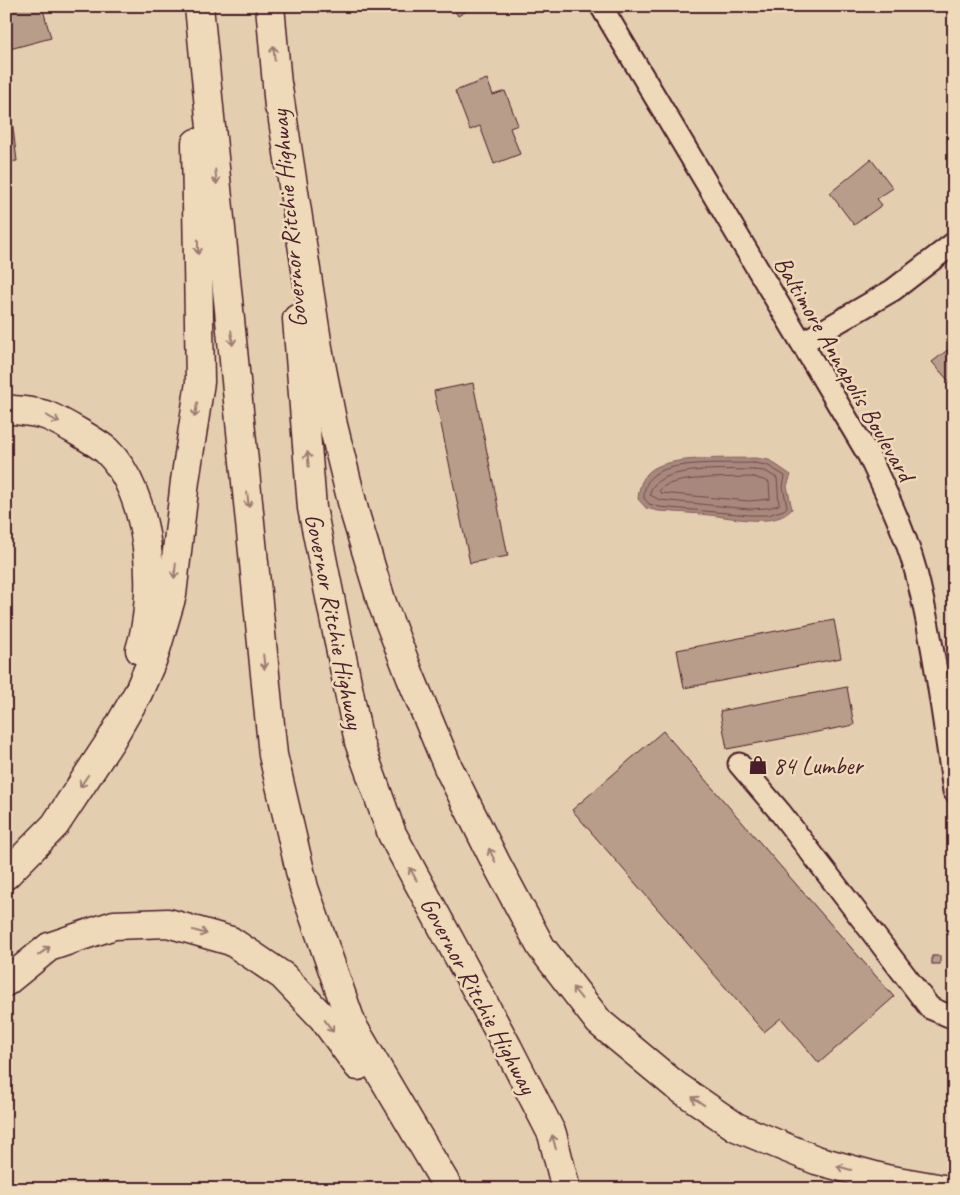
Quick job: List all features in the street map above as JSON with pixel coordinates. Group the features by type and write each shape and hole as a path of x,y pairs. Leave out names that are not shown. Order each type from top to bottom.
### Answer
{"highway":[{"path":"6,875 55,825 111,740 138,693 154,656 172,595 185,481 200,382 194,6"},
{"path":"199,6 273,755 304,888 352,1025 446,1184"},
{"name":"Governor Ritchie Highway","path":"270,6 312,508 358,742 392,834 552,1134 566,1189"},
{"path":"278,88 319,354 335,434 363,540 398,645 448,767 541,948 599,1022 675,1085 736,1127 816,1160 886,1179 943,1189"},
{"path":"6,409 47,415 106,450 126,474 146,535 150,590 142,642 111,740"},
{"path":"6,982 48,947 114,924 168,923 231,941 283,976 323,1018 446,1184"}],"street":[{"name":"Baltimore Annapolis Boulevard","path":"601,6 869,456 908,548 919,583 942,706 954,791"},
{"path":"802,343 893,290 954,243"},
{"path":"739,764 780,812 930,1008 954,1018"}],"water":[{"path":"755,458 769,460 791,475 787,486 792,509 785,515 775,519 753,520 658,511 646,508 638,499 644,477 659,466 685,460"}],"building":[{"path":"25,6 42,6 51,38 6,50 6,12"},
{"path":"452,6 475,6 458,16"},
{"path":"6,71 17,161 6,162"},
{"path":"487,79 493,95 505,91 518,125 510,128 520,154 494,164 480,126 470,130 455,91"},
{"path":"871,159 893,188 877,199 882,205 854,225 830,193"},
{"path":"954,345 954,387 932,362"},
{"path":"473,383 508,556 470,563 434,391"},
{"path":"834,620 841,658 684,688 677,650"},
{"path":"847,687 854,725 727,749 720,711"},
{"path":"663,731 894,997 819,1063 781,1018 764,1032 572,810"},
{"path":"932,956 940,956 940,964 932,964"}],"place":[{"name":"84 Lumber","path":"758,765"}]}
